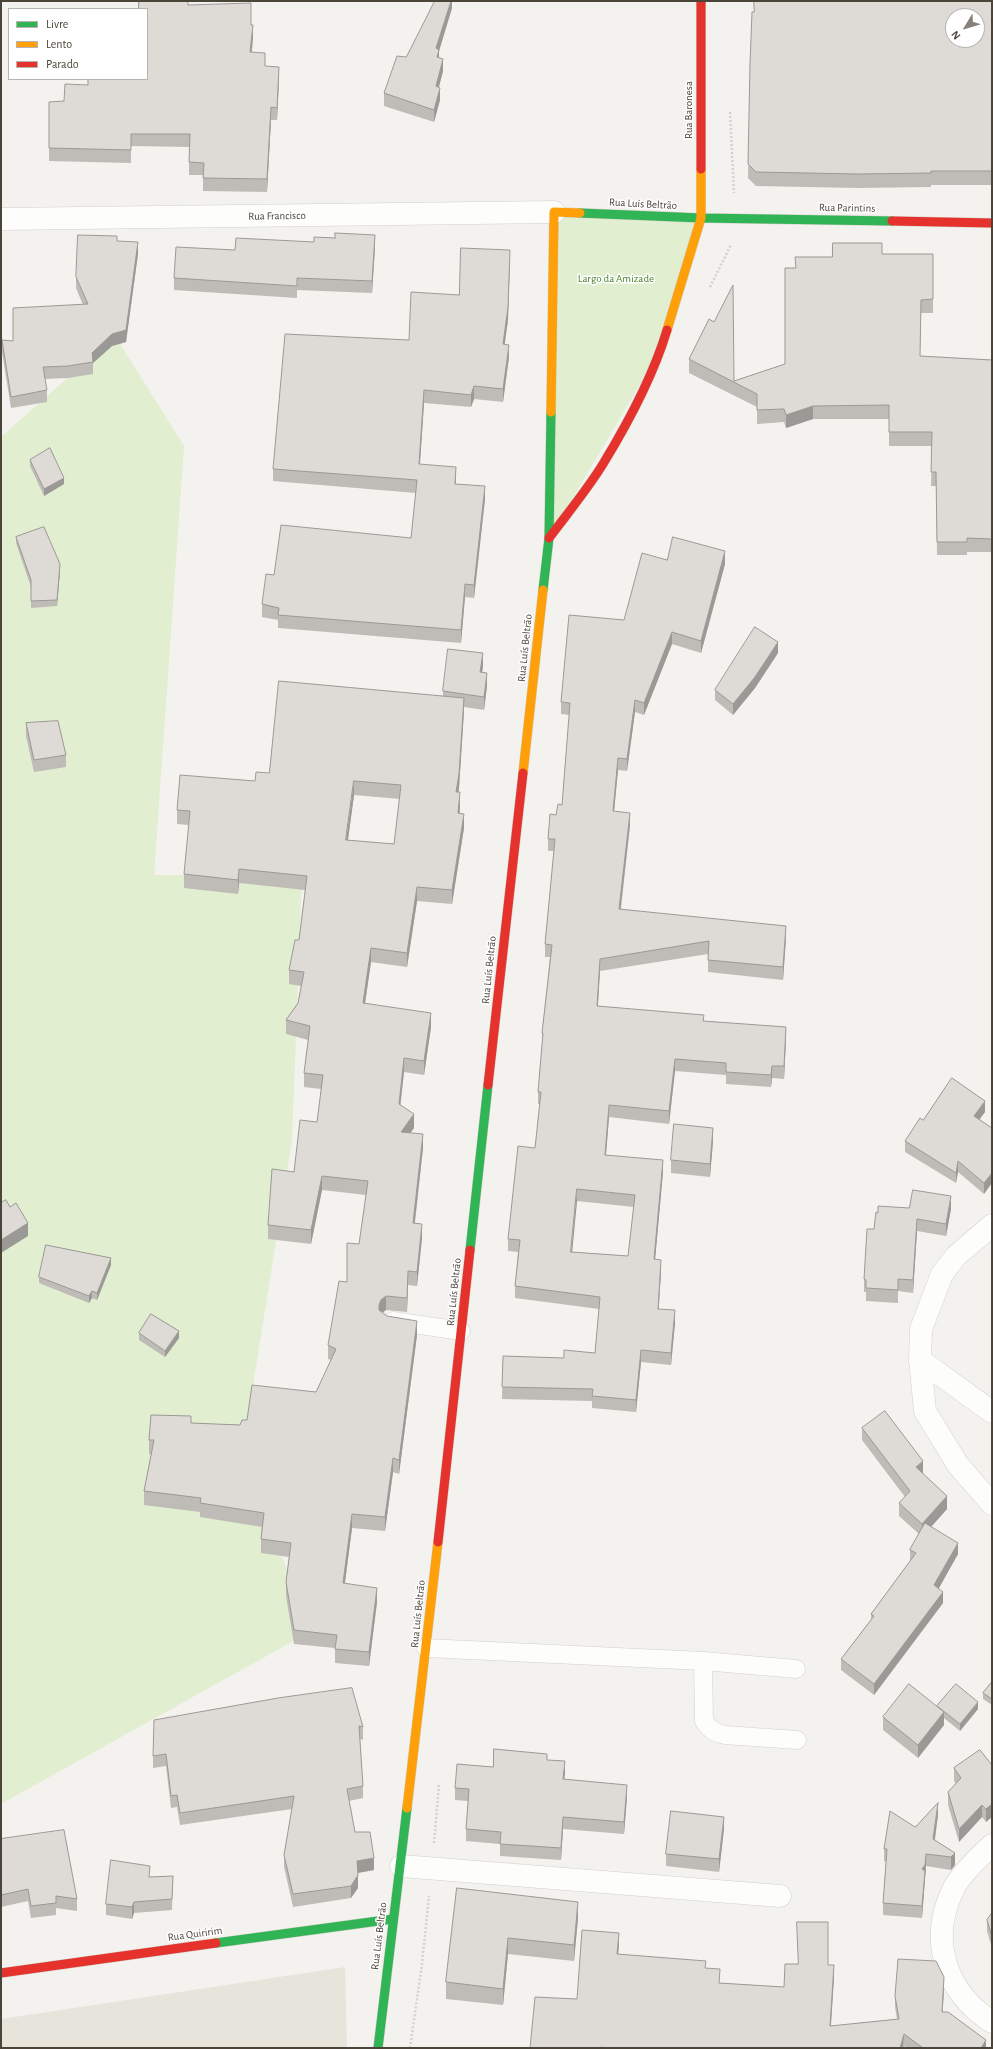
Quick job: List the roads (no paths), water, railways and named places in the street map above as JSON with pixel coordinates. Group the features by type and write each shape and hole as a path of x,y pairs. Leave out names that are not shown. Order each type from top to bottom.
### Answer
{"main road":[{"name":"Rua Baronesa","path":"701,1 701,218"},
{"name":"Rua Luís Beltrão","path":"378,2048 426,1648 549,538 554,212 701,218"},
{"name":"Rua Parintins","path":"701,218 992,223"},
{"path":"549,538 602,466 628,420 661,349 701,218"},
{"path":"550,472 561,487"},
{"path":"573,491 584,491"},
{"name":"Rua Quiririm","path":"1,1973 393,1919"}],"street":[{"name":"Rua Francisco","path":"1,218 554,212"},
{"path":"992,1225 956,1256 942,1274 921,1329 920,1360 925,1410 958,1466 992,1504"},
{"path":"920,1360 992,1412"},
{"path":"992,1845 980,1855 954,1888 941,1921 943,1957 956,1986 978,2013 992,2022"},
{"path":"401,1866 780,1896"}],"lane":[{"path":"389,1320 461,1331"},
{"path":"426,1648 703,1661 796,1669"},
{"path":"703,1661 704,1721 709,1729 716,1733 725,1735 797,1740"}],"park label":[{"name":"Largo da Amizade","path":"616,279"}]}
